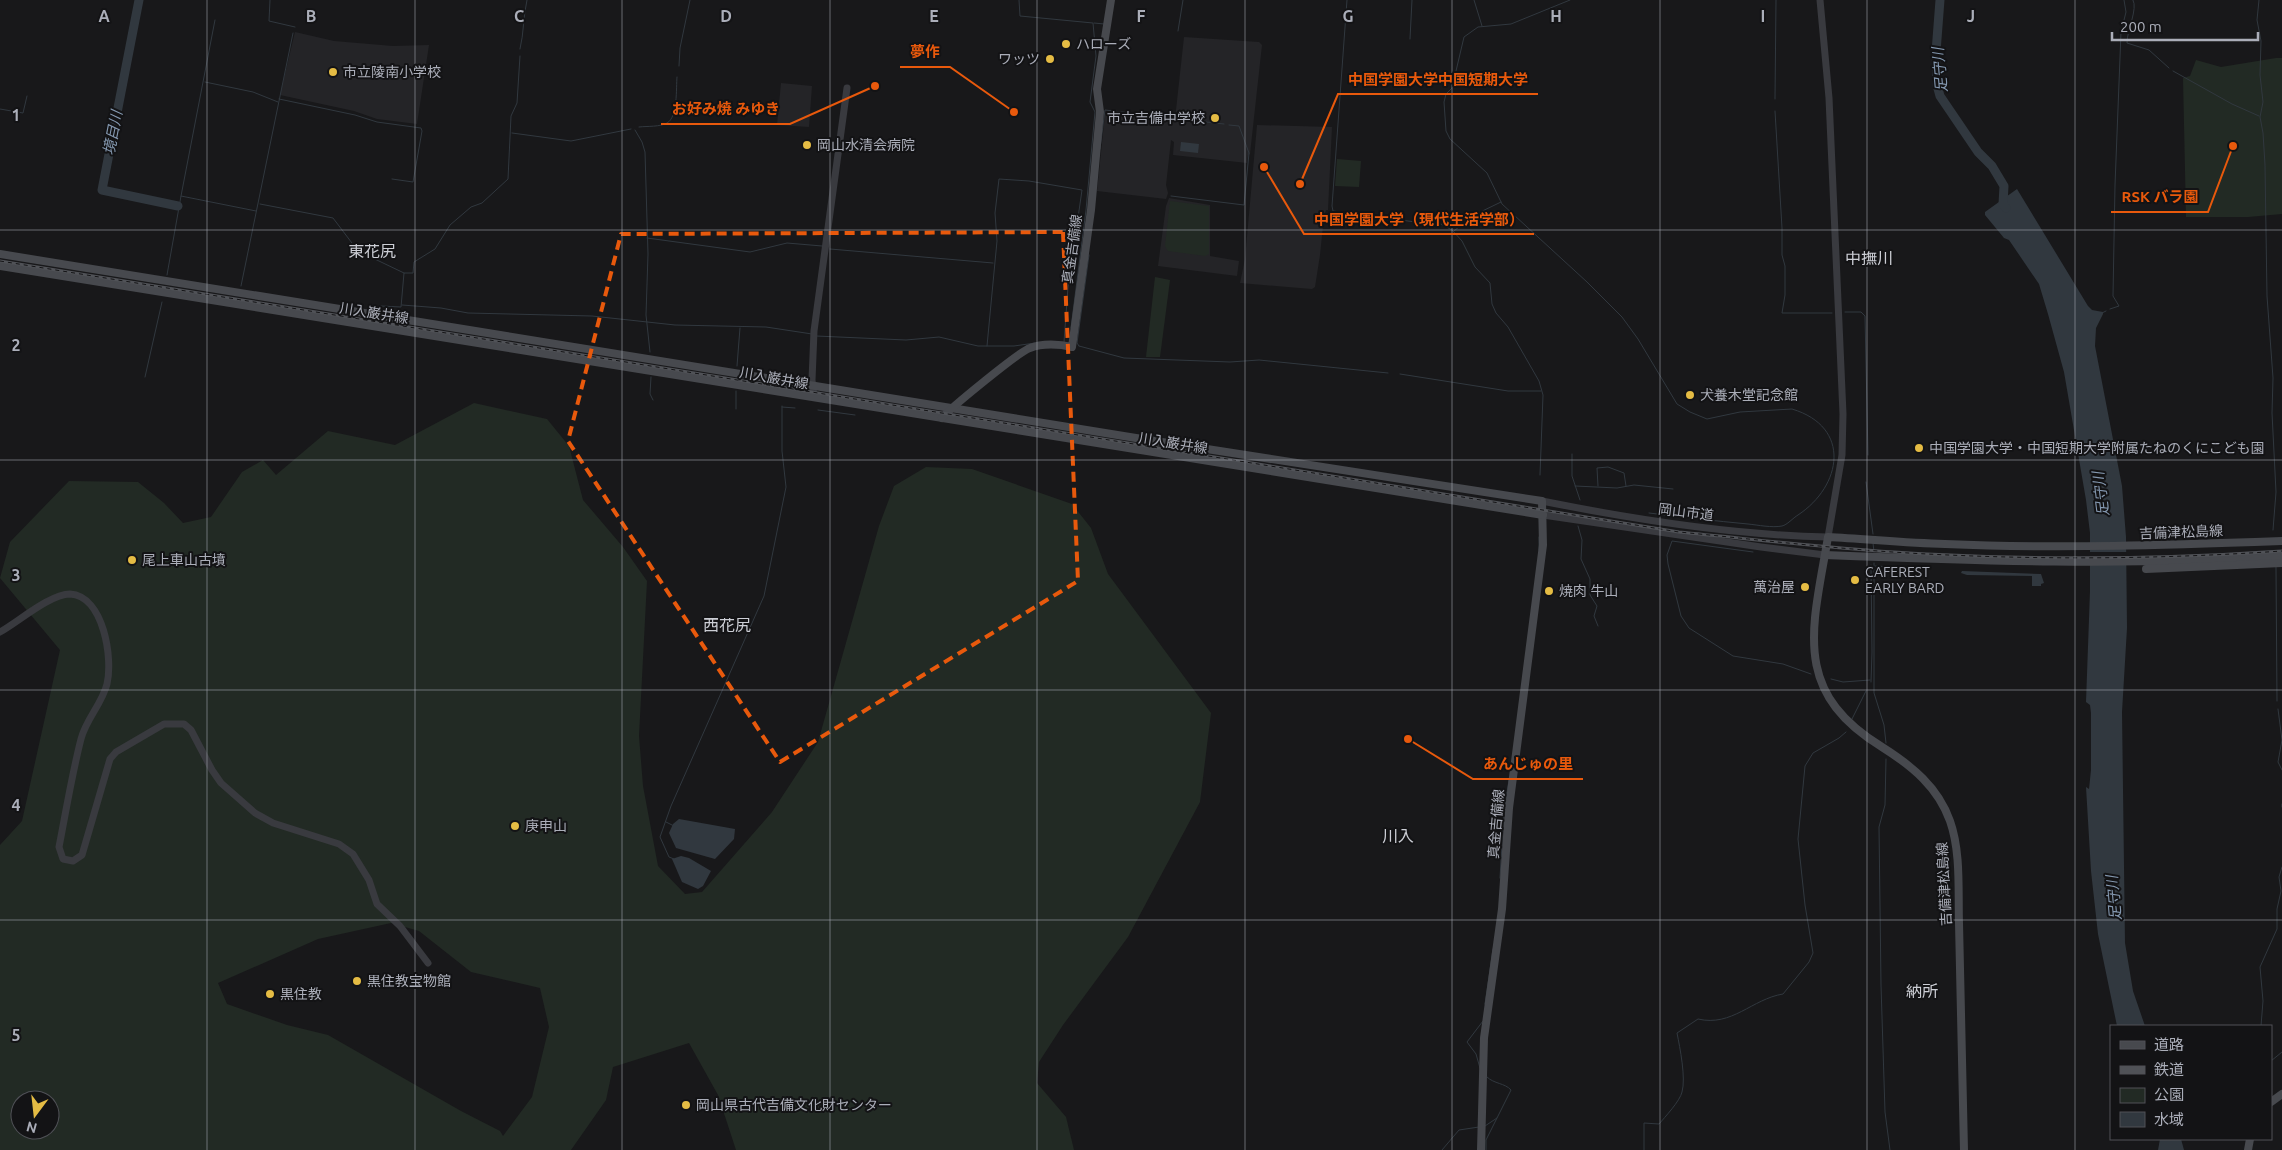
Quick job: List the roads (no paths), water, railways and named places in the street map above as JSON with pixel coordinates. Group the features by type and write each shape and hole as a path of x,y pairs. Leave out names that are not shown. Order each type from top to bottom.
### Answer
{"main road":[{"name":"真金吉備線","path":"942,418 952,407 1028,348 1053,345 1072,347 1091,210 1100,112 1097,89 1111,0"},
{"name":"川入巌井線","path":"0,254 1542,501"},
{"name":"川入巌井線","path":"0,266 1543,515"},
{"name":"真金吉備線","path":"1481,1150 1483,1066 1489,998 1502,908 1509,808 1543,545 1542,501"},
{"name":"吉備津松島線","path":"1964,1150 1959,940 1954,836 1943,806 1922,775 1902,759 1858,731 1840,714 1824,690 1818,672 1813,640 1828,537 1946,544 2028,546 2206,544 2282,541"},
{"name":"吉備津松島線","path":"1825,555 2010,562 2236,559 2282,556"},
{"path":"2146,569 2282,563"}],"street":[{"path":"1820,0 1829,98 1843,414 1842,454 1828,537"},
{"path":"814,398 812,385 813,335 847,88"},
{"name":"岡山市道","path":"1542,501 1680,524 1740,531 1828,537"},
{"name":"岡山市道","path":"1543,515 1825,555"},
{"path":"0,632 52,600 70,594 92,605 98,615 107,646 109,666 107,685 82,735 60,847 63,859 73,862 82,855 110,759 129,744 164,724 184,724 191,730 221,783 256,813 273,823 339,844 353,854 369,880 377,904 400,926 428,963"}],"water":[{"path":"1181,142 1199,144 1198,153 1180,151"},
{"path":"2017,189 2088,306 2092,310 2103,312 2096,328 2095,346 2122,486 2126,537 2127,628 2122,712 2125,943 2133,991 2145,1025 2117,1025 2098,934 2091,871 2086,787 2089,789 2091,770 2091,713 2090,705 2086,702 2090,533 2064,372 2039,284 2009,240 2004,238 1985,215 1985,212"},
{"path":"1962,571 2041,574 2044,583 2041,586 2032,586 2032,576 1967,575 1961,573"},
{"path":"679,819 735,829 734,839 715,859 676,848 669,833 673,824"},
{"path":"681,856 689,858 711,871 703,886 698,889 682,882 672,859"},
{"path":"2160,1140 2181,1140 2184,1150 2158,1150"}],"waterway":[{"name":"境目川","path":"139,0 102,190 178,206"},
{"path":"270,0 269,21 295,27"},
{"path":"520,49 527,0"},
{"path":"679,66 680,48 690,0"},
{"path":"1019,0 1020,16 1093,23 1096,56 1090,102 1095,112 1086,210 1071,328"},
{"path":"1178,31 1183,0"},
{"path":"1347,0 1333,211 1441,224 1452,230 1462,241 1475,267 1490,283 1492,304 1496,313 1508,327 1539,381 1543,395 1540,475"},
{"path":"1410,39 1412,0"},
{"path":"1474,0 1482,26"},
{"path":"1570,0 1511,24 1478,27 1464,37 1452,88 1446,94 1444,102 1446,131 1450,139 1487,173 1502,204 1622,317 1638,339 1677,404 1707,419 1740,412 1792,409 1811,418 1824,429 1832,443 1834,458 1831,473 1824,489 1813,503 1784,525 1778,527 1765,526 1649,513"},
{"path":"1775,99 1776,0"},
{"name":"足守川","path":"1940,0 1936,52 1937,85 1940,96 1978,152 1992,166 2004,186 2003,204 2006,208"},
{"path":"2110,309 2119,306 2113,296 2121,32 2126,12 2124,0"},
{"path":"2133,0 2134,9 2127,43 2149,50 2169,68"},
{"path":"2259,0 2257,20 2261,41 2260,75 2263,102 2260,117 2265,165 2267,296 2273,378 2272,413 2276,492 2273,530"},
{"path":"181,196 215,20"},
{"path":"1094,23 1104,24"},
{"path":"241,286 293,33"},
{"path":"377,308 381,306 401,307 404,273 413,273 414,262 435,249 450,225 471,207 482,203 508,179 511,116 517,103 520,56"},
{"path":"2173,71 2232,104 2259,116"},
{"path":"639,127 661,125 671,120 675,109 677,77"},
{"path":"205,82 253,92 278,102"},
{"path":"0,109 23,113 27,96"},
{"path":"279,99 355,115 377,122 421,128 413,182 392,179"},
{"path":"1100,149 1105,110 1181,119"},
{"path":"1775,111 1782,255 1785,266 1785,295 1782,313 1832,313"},
{"path":"1206,122 1224,124"},
{"path":"1171,196 1244,205 1249,153 1239,126 1229,125"},
{"path":"512,133 571,141 631,129"},
{"path":"635,130 645,152 648,254 646,315 650,352"},
{"path":"987,346 997,241 995,213 999,179 1029,181 1082,190 1068,287 1064,342"},
{"path":"167,275 181,196 256,211"},
{"path":"1454,231 1472,216 1501,202"},
{"path":"260,204 333,218 358,251 404,273"},
{"path":"647,238 750,252 787,243 822,246"},
{"path":"830,249 993,263"},
{"path":"1079,346 1077,343 1089,255"},
{"path":"145,377 162,302"},
{"path":"402,305 441,308 468,313 592,316 675,325 766,327 812,334"},
{"path":"2102,313 2106,311"},
{"path":"1845,312 1861,312 1865,316 1868,455"},
{"path":"737,366 740,328"},
{"path":"816,336 906,340 939,337 978,346 1014,346 1035,343"},
{"path":"1079,346 1124,358 1230,362 1259,360 1388,373"},
{"path":"1400,374 1508,391 1541,391"},
{"path":"651,377 650,394 653,400"},
{"path":"736,391 736,409"},
{"path":"674,859 669,857 660,837 671,806 764,596 786,487 782,451 782,406"},
{"path":"782,407 795,408"},
{"path":"818,410 855,415"},
{"path":"1572,454 1572,476 1580,500"},
{"path":"1598,486 1597,468 1608,467 1624,473 1626,486"},
{"path":"1866,482 1873,534"},
{"path":"1575,486 1617,488 1634,485 1673,489"},
{"path":"1578,526 1582,540 1581,559 1590,579 1590,595 1597,606 1594,616 1598,626"},
{"path":"1539,537 1539,550"},
{"path":"1753,552 1672,541 1667,555 1668,564 1681,616 1689,628 1733,656 1783,664 1811,674"},
{"path":"1873,543 1874,552"},
{"path":"1874,563 1874,693 1884,725 1886,743"},
{"path":"1871,565 1871,682"},
{"path":"1875,566 1924,569"},
{"path":"2276,567 2277,701"},
{"path":"1831,679 1843,682 1870,680"},
{"path":"1852,719 1866,691"},
{"path":"2278,709 2282,740 2278,762 2282,770"},
{"path":"1644,1150 1644,1123 1659,1124 1681,1096 1683,1071 1677,1033 1698,1019 1710,1020 1732,1016 1761,1001 1783,994 1809,962 1813,953 1805,905 1798,839 1805,766 1813,753 1846,732"},
{"path":"1886,759 1885,805 1879,827 1885,1112 1890,1150"},
{"path":"1500,878 1504,811 1509,780"},
{"path":"666,822 674,826"},
{"path":"2261,1025 2263,1001 2260,967 2277,929 2277,909 2281,891 2279,877 2282,867"},
{"path":"1485,1004 1493,949"},
{"path":"1480,1068 1476,1054 1467,1042 1483,1021"},
{"path":"2272,1060 2282,1052"},
{"path":"1485,1126 1497,1118 1511,1090 1487,1077"},
{"path":"1486,1150 1486,1140 1497,1118"},
{"path":"1442,1150 1459,1130 1479,1127"}],"railway":[{"path":"0,261 1679,532 1865,550 1971,556 2149,557 2282,551"}],"place":[{"name":"ハローズ","path":"1066,44"},
{"name":"ワッツ","path":"1050,59"},
{"name":"市立陵南小学校","path":"333,72"},
{"name":"お好み焼 みゆき","path":"875,86"},
{"name":"夢作","path":"1014,112"},
{"name":"市立吉備中学校","path":"1215,118"},
{"name":"岡山水清会病院","path":"807,145"},
{"name":"RSK バラ園","path":"2233,146"},
{"name":"中国学園大学（現代生活学部）","path":"1264,167"},
{"name":"中国学園大学中国短期大学","path":"1300,184"},
{"name":"犬養木堂記念館","path":"1690,395"},
{"name":"中国学園大学・中国短期大学附属たねのくにこども園","path":"1919,448"},
{"name":"尾上車山古墳","path":"132,560"},
{"name":"CAFEREST EARLY BARD","path":"1855,580"},
{"name":"萬治屋","path":"1805,587"},
{"name":"焼肉 牛山","path":"1549,591"},
{"name":"あんじゅの里","path":"1408,739"},
{"name":"庚申山","path":"515,826"},
{"name":"黒住教宝物館","path":"357,981"},
{"name":"黒住教","path":"270,994"},
{"name":"岡山県古代吉備文化財センター","path":"686,1105"}],"district":[{"name":"東花尻","path":"372,251"},
{"name":"中撫川","path":"1869,258"},
{"name":"西花尻","path":"727,625"},
{"name":"川入","path":"1398,836"},
{"name":"納所","path":"1922,991"}]}
